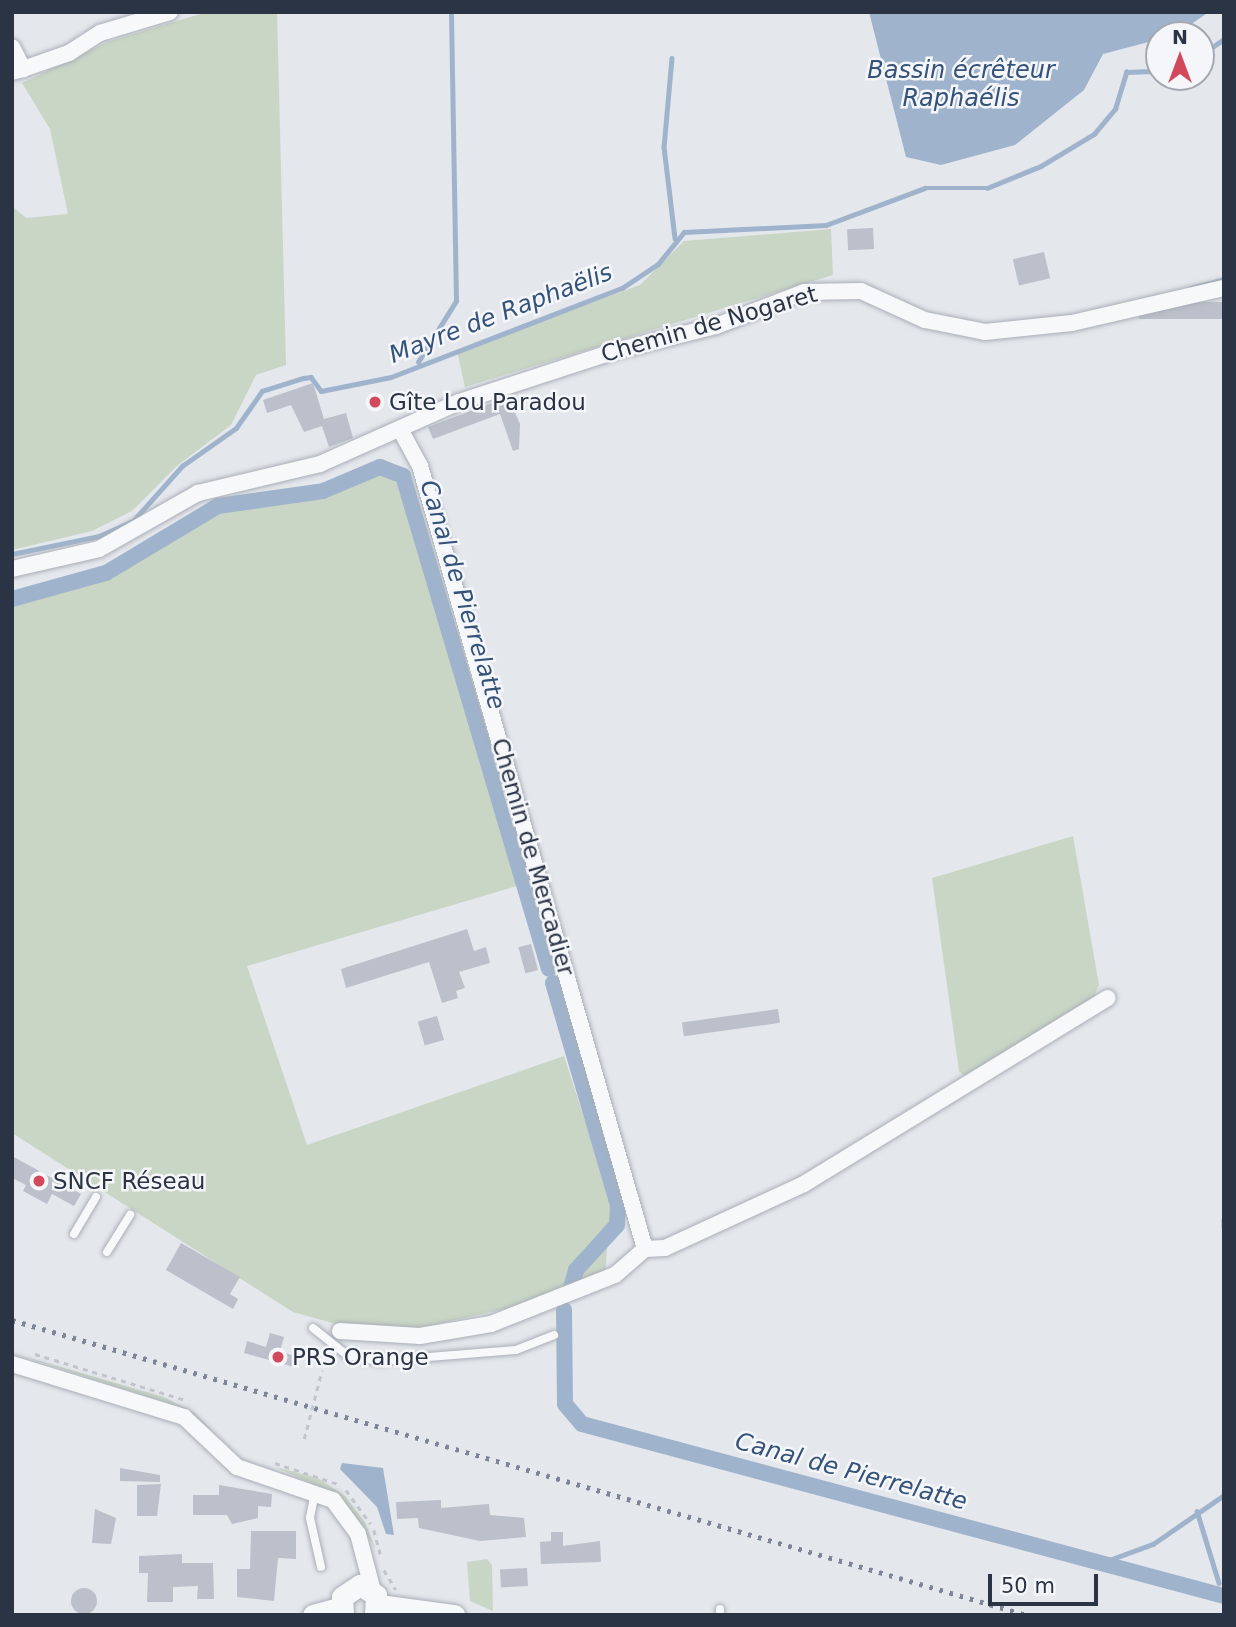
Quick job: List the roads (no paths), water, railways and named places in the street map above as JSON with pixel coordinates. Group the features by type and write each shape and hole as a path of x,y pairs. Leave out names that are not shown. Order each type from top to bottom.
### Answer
{"street":[{"path":"12,47 18,70 100,33 170,12"},
{"name":"Chemin de Nogaret","path":"12,569 99,549 198,493 320,464 459,402 615,351 716,326 804,292 861,291 925,320 985,332 1072,324 1224,288"},
{"name":"Chemin de Mercadier","path":"400,429 420,466 645,1249"},
{"path":"340,1331 420,1336 491,1324 615,1275 645,1249 665,1248 804,1184 1107,998"},
{"path":"12,1364 184,1417 237,1467 315,1489 348,1516 364,1555 376,1603"},
{"path":"344,1603 364,1555"},
{"path":"313,1615 344,1603 376,1603 454,1615"}],"lane":[{"path":"74,1234 96,1197"},
{"path":"107,1252 130,1215"},
{"path":"313,1328 347,1355 379,1361 516,1350 554,1335"},
{"path":"315,1489 310,1518 321,1567"}],"water":[{"name":"Bassin écrêteur Raphaélis","path":"869,12 1209,12 1196,21 1145,21 1145,43 1103,54 1084,90 1015,145 941,165 906,157"},
{"path":"342,1463 383,1468 394,1535 386,1534 377,1507 340,1469"}],"waterway":[{"path":"418,362 456,301 451,12"},
{"name":"Mayre de Raphaëlis","path":"1215,45 1224,39"},
{"path":"672,58 664,147 675,238"},
{"name":"Mayre de Raphaëlis","path":"12,554 99,536 133,521 182,466 236,428 262,391 311,377 321,391 391,377 622,288 658,264 684,232 826,225 925,188 987,188 1041,166 1094,134 1115,109 1126,72 1145,71"},
{"path":"1191,288 1224,279"},
{"name":"Canal de Pierrelatte","path":"12,599 106,573 218,506 323,491 380,467 403,476 549,969"},
{"name":"Canal de Pierrelatte","path":"553,983 618,1205 617,1225 576,1270 571,1288"},
{"path":"1224,1220 1224,1226"},
{"name":"Canal de Pierrelatte","path":"564,1310 565,1404 582,1424 1224,1596"},
{"path":"1101,1563 1153,1544 1224,1495"},
{"path":"1197,1511 1219,1583"}],"railway":[{"path":"12,1320 1027,1615"}],"place":[{"name":"Gîte Lou Paradou","path":"375,402"},
{"name":"SNCF Réseau","path":"39,1181"},
{"name":"PRS Orange","path":"278,1357"}]}
